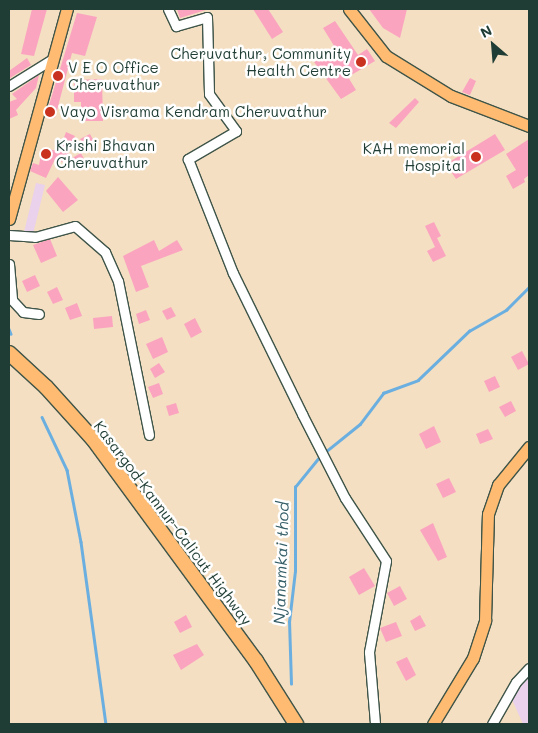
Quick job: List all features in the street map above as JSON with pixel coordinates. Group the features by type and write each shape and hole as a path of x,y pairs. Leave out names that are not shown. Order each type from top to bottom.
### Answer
{"highway":[{"name":"Kasargod-Kannur-Calicut Highway","path":"9,353 46,387 93,439 256,661 296,724"}],"main road":[{"path":"9,219 67,9"},
{"path":"349,9 386,56 451,96 529,126"},
{"path":"433,724 473,658 485,620 488,514 498,486 529,446"}],"street":[{"path":"168,9 176,26 207,17 209,94 236,131 188,159 233,273 345,498 386,561 369,652 375,724"},
{"path":"9,86 54,58"},
{"path":"9,235 35,237 75,226 105,252 118,282 149,436"},
{"path":"9,264 12,300 22,312 39,314"},
{"path":"492,724 516,682 529,668"}],"shaded area":[{"path":"36,183 45,185 33,234 24,232"},
{"path":"529,673 529,724 523,724 510,695"}],"building":[{"path":"32,9 47,9 34,56 21,54"},
{"path":"177,9 209,9 180,18"},
{"path":"253,9 268,9 283,32 272,39"},
{"path":"369,9 407,9 400,38 383,28"},
{"path":"77,13 97,17 85,56 72,53 55,118 46,115"},
{"path":"335,21 358,55 367,49 375,61 348,77 356,90 341,99 314,62 336,49 323,28"},
{"path":"27,58 31,65 10,78 9,71"},
{"path":"39,75 36,88 16,110 18,115 9,119 9,102 17,99 12,94"},
{"path":"470,78 476,81 470,95 462,92"},
{"path":"102,79 103,121 81,121 81,102 74,102 74,80"},
{"path":"415,98 419,102 396,128 389,123"},
{"path":"66,132 75,136 65,163 55,159 46,178 30,171 33,163 39,165 42,148 59,151"},
{"path":"90,134 97,147 87,152 80,139"},
{"name":"KAH memorial Hospital","path":"495,134 505,150 456,179 446,164"},
{"path":"529,139 529,175 524,179 525,182 513,189 506,176 516,170 506,154"},
{"path":"81,153 86,163 76,167 72,158"},
{"path":"58,177 78,200 63,212 46,191"},
{"path":"434,222 441,236 437,238 446,256 433,262 427,251 435,247 425,226"},
{"path":"50,239 57,256 41,263 33,245"},
{"path":"154,240 159,251 177,240 183,250 141,266 149,287 136,292 123,256"},
{"path":"35,275 40,286 27,292 22,281"},
{"path":"57,287 63,300 53,304 47,292"},
{"path":"77,303 82,316 70,320 65,308"},
{"path":"171,307 176,316 167,320 162,311"},
{"path":"146,310 150,320 139,324 136,314"},
{"path":"112,316 113,327 94,329 93,318"},
{"path":"195,318 202,332 191,338 184,324"},
{"path":"162,337 168,352 153,359 146,344"},
{"path":"522,351 529,364 518,370 511,357"},
{"path":"159,363 165,372 155,378 150,369"},
{"path":"495,376 500,387 489,392 484,381"},
{"path":"159,383 163,394 153,398 148,387"},
{"path":"511,401 516,411 505,417 499,407"},
{"path":"176,403 179,413 169,416 166,406"},
{"path":"434,426 441,442 426,449 419,434"},
{"path":"488,429 493,439 480,444 476,434"},
{"path":"449,478 456,492 443,498 436,484"},
{"path":"433,523 447,557 438,561 420,530"},
{"path":"364,568 375,586 359,595 349,577"},
{"path":"400,586 407,599 394,606 387,593"},
{"path":"186,615 192,627 180,633 174,622"},
{"path":"420,615 426,626 415,631 410,621"},
{"path":"396,622 402,636 386,642 380,628"},
{"path":"197,644 204,655 181,670 173,655"},
{"path":"407,657 416,675 406,681 396,662"}],"waterway":[{"name":"Njanamkai thod","path":"324,453 360,424 383,393 418,380 469,331 506,310 529,287"},
{"path":"9,329 11,334"},
{"path":"42,417 67,470 81,542 106,724"},
{"name":"Njanamkai thod","path":"291,684 289,622 295,571 295,487 320,456"}],"place":[{"name":"Cheruvathur, Community Health Centre","path":"361,62"},
{"name":"V E O Office Cheruvathur","path":"58,76"},
{"name":"Vayo Visrama Kendram Cheruvathur","path":"50,112"},
{"name":"Krishi Bhavan Cheruvathur","path":"46,154"},
{"name":"KAH memorial Hospital","path":"476,157"}]}
